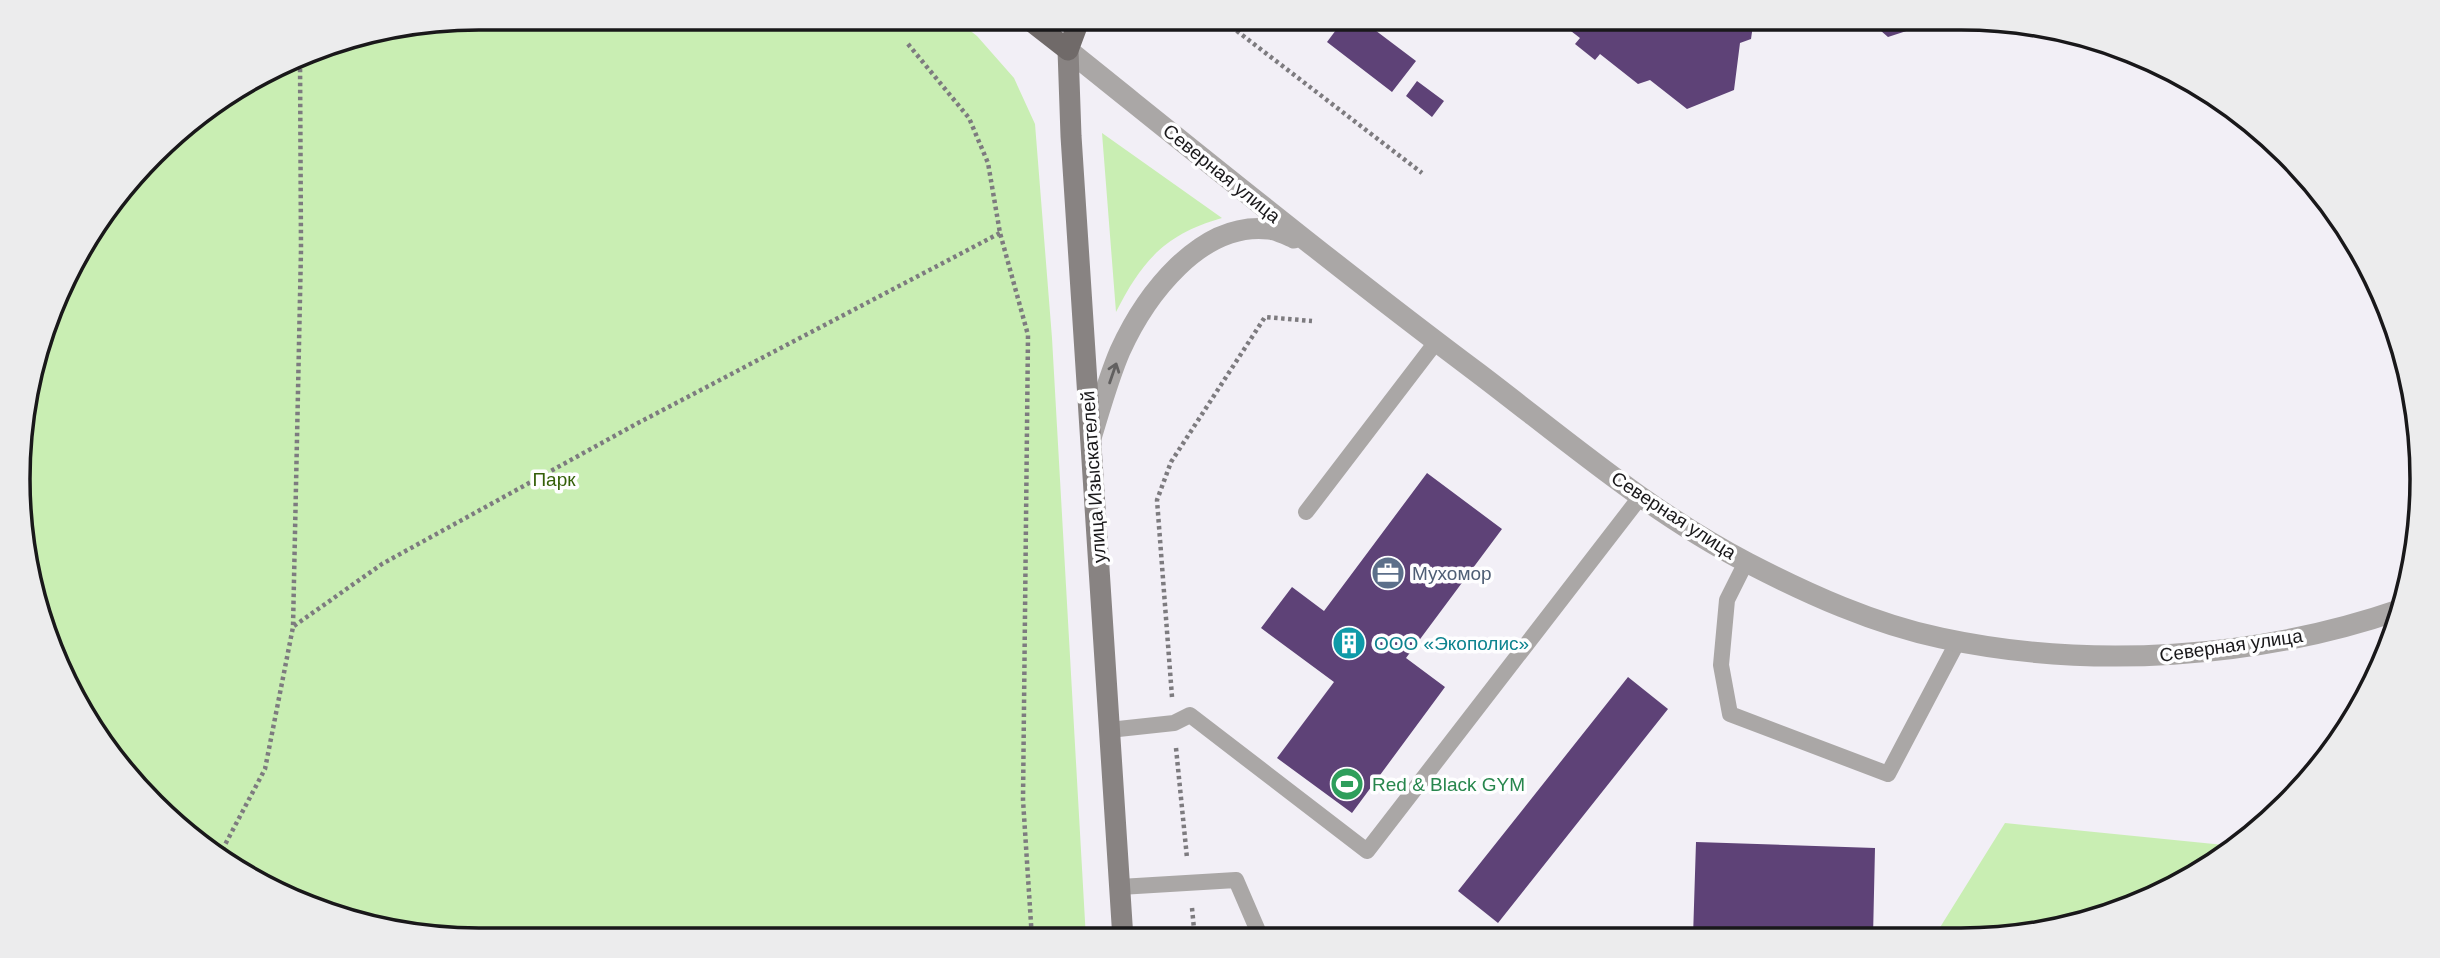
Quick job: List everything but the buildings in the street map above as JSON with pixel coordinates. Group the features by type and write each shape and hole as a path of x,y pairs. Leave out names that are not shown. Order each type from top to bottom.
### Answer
{"main road":[{"path":"1042,30 1068,50"},
{"name":"улица Изыскателей","path":"1068,50 1076,30"}],"street":[{"name":"Северная улица","path":"1068,50 1436,342 1641,496 1746,562 1885,623 1958,640 2049,653 2154,657 2257,645 2359,624 2389,614"},
{"name":"улица Изыскателей","path":"1068,50 1071,136 1122,928"},
{"path":"1091,438 1120,351 1145,307 1175,270 1206,244 1240,230 1270,229 1311,244"}],"lane":[{"path":"1307,512 1436,342"},
{"path":"1109,730 1174,723 1190,715 1367,851 1641,496"},
{"path":"1746,562 1727,600 1721,665 1731,714 1888,774 1958,640"},
{"path":"1120,887 1190,885 1236,880 1256,928"}],"path":[{"path":"1236,30 1422,173"},
{"path":"908,44 969,118 988,163 1000,233 1028,335 1023,800 1031,928"},
{"path":"223,848 265,769 293,627 301,250 300,67"},
{"path":"293,627 382,564 650,416 1000,233"},
{"path":"1194,928 1174,723 1157,500 1171,462 1265,317 1312,321"}],"green space":[{"name":"Парк","path":"479,30 969,30 1014,78 1035,124 1052,338 1085,928 479,928 391,920 335,904 280,882 229,853 183,817 141,775 105,729 76,678 54,623 38,567 30,479 38,391 64,307 105,229 161,161 229,105 307,64 391,38"},
{"path":"1102,133 1222,218 1185,232 1157,252 1136,278 1116,312"},
{"path":"2005,823 2222,845 2160,882 2077,913 2020,924 1940,928"}],"place":[{"name":"Мухомор","path":"1388,573"},
{"name":"ООО «Экополис»","path":"1349,643"},
{"name":"Red & Black GYM","path":"1347,784"}]}
